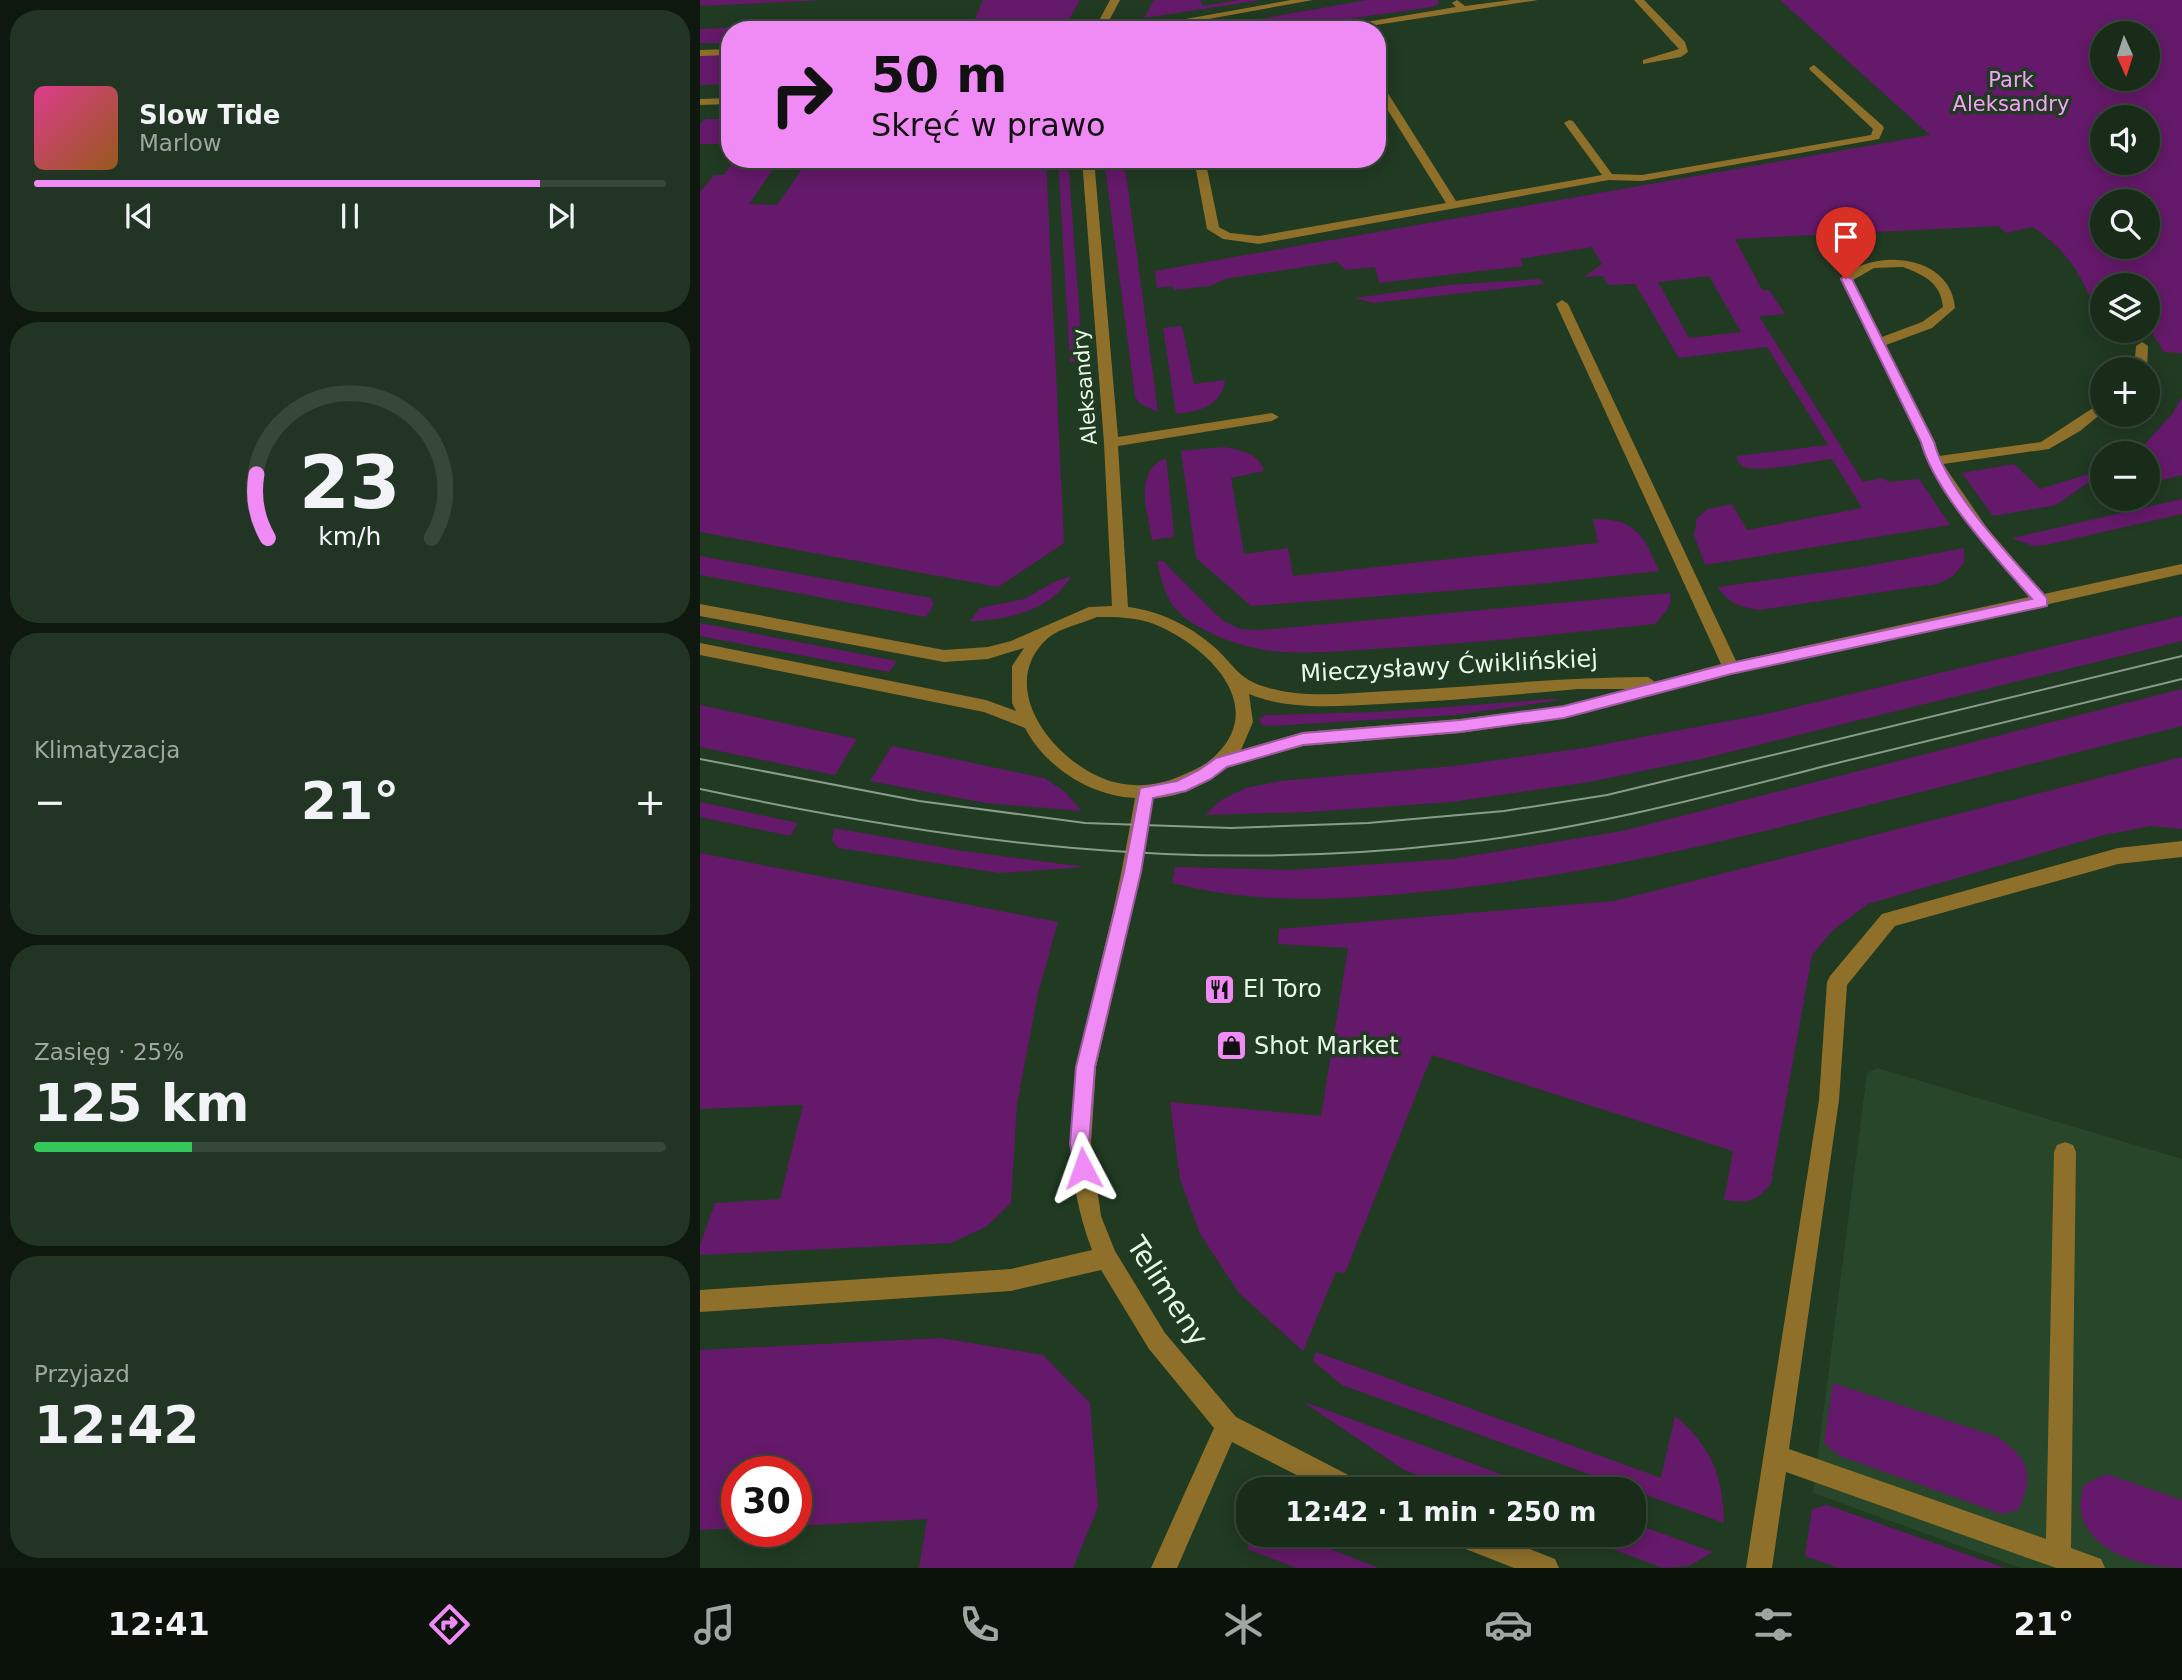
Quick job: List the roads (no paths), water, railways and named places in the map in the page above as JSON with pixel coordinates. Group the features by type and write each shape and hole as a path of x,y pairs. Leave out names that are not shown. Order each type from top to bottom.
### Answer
{"street":[{"path":"1104,21 1115,0"},
{"path":"1183,21 1308,0"},
{"path":"1455,0 1463,9"},
{"path":"1386,22 1533,0"},
{"path":"1639,0 1682,44 1684,50 1677,55 1647,62"},
{"path":"1485,6 1493,15"},
{"path":"700,53 721,52"},
{"path":"1201,168 1213,229 1227,236 1259,240 1609,177 1642,178 1875,137 1879,128 1814,68"},
{"path":"1386,98 1453,205"},
{"path":"700,102 721,101"},
{"path":"1569,123 1609,177"},
{"name":"Aleksandry","path":"1088,168 1111,443 1120,611"},
{"path":"1880,343 1927,326 1949,308 1948,293 1931,274 1905,263 1871,265 1846,279 1928,442 1933,461 1982,532 2042,602"},
{"path":"1562,304 1731,668"},
{"path":"2142,357 2143,346"},
{"path":"1933,461 2044,446 2076,428 2090,416"},
{"path":"1111,443 1272,417"},
{"name":"Mieczysławy Ćwiklińskiej","path":"1222,762 1303,739 1460,726 1564,712 1731,668 2042,602 2182,569"},
{"path":"700,610 944,656 972,655 1004,649 1069,617 1095,611 1145,615 1194,639 1213,655 1234,681 1242,696 1245,712 1243,729 1235,746 1222,762 1205,775 1180,787 1145,793 1125,793 1100,787 1077,774 1054,755 1020,710 1016,687 1020,667 1027,647 1046,630"},
{"path":"700,649 986,706 1029,723"},
{"name":"Mieczysławy Ćwiklińskiej","path":"1234,681 1263,693 1293,699 1332,700 1445,695 1578,683 1669,683"},
{"name":"Telimeny","path":"1145,793 1132,872 1086,1067 1080,1144 1090,1216 1106,1258 1157,1341 1227,1426 1326,1477"},
{"path":"1759,1568 1829,1100 1837,982 1889,920 2118,856 2182,849"},
{"path":"2058,1556 2065,1152"},
{"path":"700,1301 1011,1280 1106,1258"},
{"path":"1164,1568 1227,1426"},
{"path":"1777,1457 2092,1568"},
{"path":"1493,1547 1546,1568"}],"tram line":[{"path":"700,759 919,801 1085,823 1231,828 1368,823 1504,811 1607,795 2182,656"},
{"path":"700,789 888,825 1073,848 1259,856 1354,852 1500,838 1595,822 2182,679"}],"place":[{"name":"El Toro","path":"1220,989"},
{"name":"Shot Market","path":"1231,1046"}],"park label":[{"name":"Park Aleksandry","path":"2011,92"}]}
